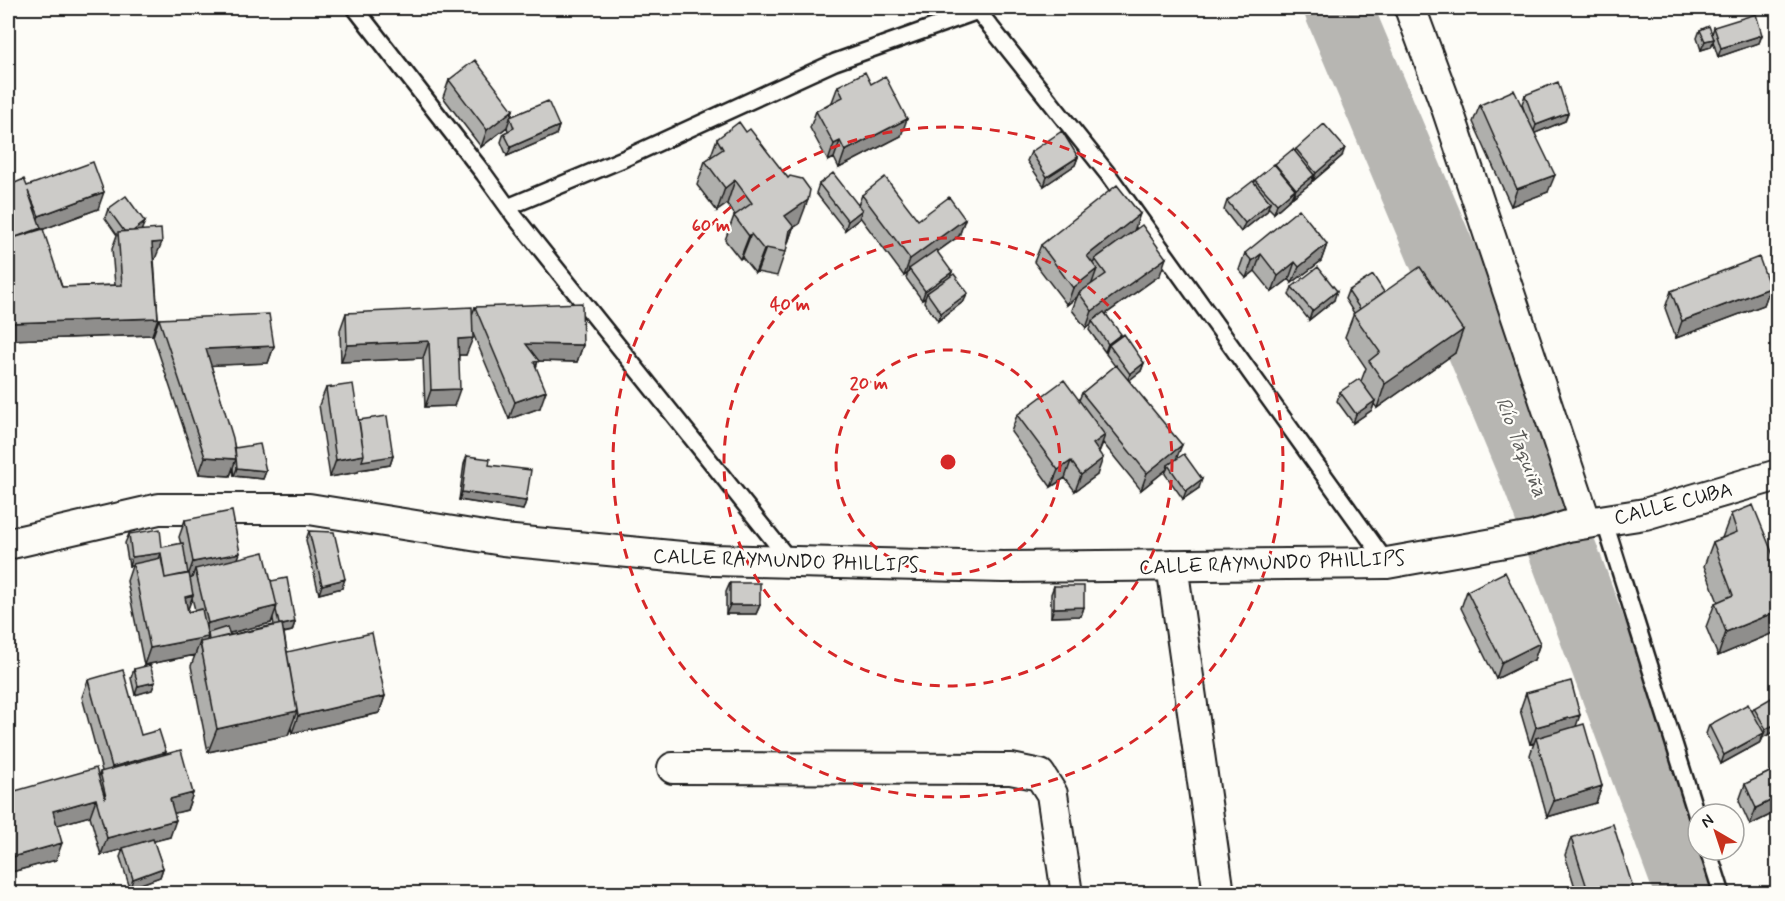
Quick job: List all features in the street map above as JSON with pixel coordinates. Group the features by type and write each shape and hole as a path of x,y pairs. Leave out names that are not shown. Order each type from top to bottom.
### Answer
{"street":[{"path":"1410,8 1446,105 1586,523"},
{"name":"CALLE CUBA","path":"1586,523 1645,514 1778,474"},
{"name":"CALLE RAYMUNDO PHILLIPS","path":"8,544 159,508 309,509 503,540 713,561 1003,567 1387,563 1533,537 1586,523"},
{"path":"1172,565 1219,894"},
{"path":"673,768 1011,768 1040,775 1052,794 1067,894"}],"lane":[{"path":"355,8 508,207 792,563"},
{"path":"508,207 623,159 835,62 978,11 1107,173 1387,563"},
{"path":"1586,523 1691,802"},
{"path":"1712,862 1722,894"}],"building":[{"path":"1756,14 1762,35 1721,48 1714,27"},
{"path":"1709,26 1714,39 1705,41 1700,30"},
{"path":"475,60 513,110 487,130 449,80"},
{"path":"865,72 871,84 885,76 907,119 845,151 840,141 834,144 816,111 843,97 838,86"},
{"path":"1558,82 1568,113 1536,125 1525,95"},
{"path":"1514,90 1555,175 1517,189 1480,105"},
{"path":"548,101 559,126 511,147 504,133 514,128 510,117"},
{"path":"739,122 746,132 750,129 788,178 790,176 802,179 810,190 808,200 785,216 794,227 790,230 786,252 766,248 764,250 751,234 749,236 734,216 752,203 735,180 725,188 705,161 723,149 717,139"},
{"path":"1324,124 1345,148 1316,173 1296,149"},
{"path":"1062,131 1078,157 1047,177 1031,152"},
{"path":"1293,149 1314,175 1296,189 1275,164"},
{"path":"93,162 104,192 39,216 28,191 41,228 13,238 43,229 62,287 122,285 118,232 161,229 162,242 152,243 158,318 8,323 8,306 10,305 8,296 8,186 24,179 27,186"},
{"path":"1274,164 1295,189 1277,204 1255,180"},
{"path":"833,173 862,210 848,221 819,184"},
{"path":"885,177 918,220 949,197 965,219 910,259 862,195"},
{"path":"1253,181 1270,202 1245,223 1227,201"},
{"path":"1117,185 1140,214 1087,256 1097,269 1073,288 1041,245"},
{"path":"126,196 145,222 133,231 124,231 108,209"},
{"path":"1299,209 1327,244 1299,267 1295,262 1278,276 1261,254 1252,261 1245,253"},
{"path":"1142,225 1166,258 1092,311 1079,293 1106,274 1095,259"},
{"path":"936,250 952,272 925,291 909,269"},
{"path":"1759,257 1770,288 1682,321 1671,291"},
{"path":"1318,267 1337,291 1312,311 1292,287"},
{"path":"1420,267 1463,330 1385,384 1369,361 1380,352 1353,314"},
{"path":"954,274 968,293 941,313 927,293"},
{"path":"1373,275 1384,292 1360,309 1348,291"},
{"path":"582,303 583,345 526,344 539,361 534,362 546,391 515,402 475,307"},
{"path":"472,307 473,338 458,339 460,389 431,390 429,341 347,345 346,313"},
{"path":"1104,312 1121,334 1108,344 1092,321"},
{"path":"269,314 274,346 206,349 233,438 236,459 205,457 159,319"},
{"path":"1124,334 1144,363 1130,374 1109,345"},
{"path":"1116,365 1182,445 1147,473 1082,393"},
{"path":"1359,379 1375,401 1356,414 1340,392"},
{"path":"1064,380 1105,435 1093,444 1103,458 1081,475 1071,461 1058,470 1017,415"},
{"path":"353,384 364,455 336,460 326,388"},
{"path":"387,416 393,456 362,461 364,455 359,420"},
{"path":"260,444 266,471 237,468 235,448"},
{"path":"1184,454 1202,479 1186,491 1168,465"},
{"path":"467,456 490,459 489,465 531,470 526,501 462,492"},
{"path":"1753,505 1774,557 1778,556 1778,611 1726,632 1715,603 1733,595 1713,542 1737,532 1731,514"},
{"path":"232,511 240,553 193,562 185,520"},
{"path":"160,529 162,547 183,543 188,574 165,578 161,553 132,557 129,534"},
{"path":"309,531 334,532 345,579 322,585"},
{"path":"264,552 277,606 208,623 195,569"},
{"path":"161,558 165,578 189,573 193,595 185,597 188,612 202,609 208,637 150,648 133,564"},
{"path":"1505,572 1540,643 1502,662 1467,591"},
{"path":"287,578 295,622 282,625 279,624 271,581"},
{"path":"730,583 760,583 760,605 730,605"},
{"path":"1054,586 1084,586 1084,607 1054,608"},
{"path":"282,624 297,711 217,729 200,642"},
{"path":"227,627 230,635 209,640 208,633"},
{"path":"372,633 385,696 298,716 287,652"},
{"path":"150,665 155,682 138,686 134,669"},
{"path":"123,670 141,735 159,730 166,752 112,767 88,680"},
{"path":"1571,681 1580,715 1536,727 1526,693"},
{"path":"1773,697 1778,706 1778,723 1766,729 1754,708"},
{"path":"1748,704 1764,733 1724,755 1709,725"},
{"path":"1584,724 1602,786 1554,801 1536,738"},
{"path":"181,750 193,793 170,799 176,820 107,838 96,799 53,811 62,843 12,857 8,839 8,793 96,768 105,798 100,772"},
{"path":"1778,768 1778,797 1756,808 1745,784"},
{"path":"1613,824 1635,894 1589,894 1571,838"},
{"path":"153,839 163,868 133,879 123,848"}],"waterway":[{"name":"Río Taquiña","path":"1338,8 1537,481 1690,894"}]}
